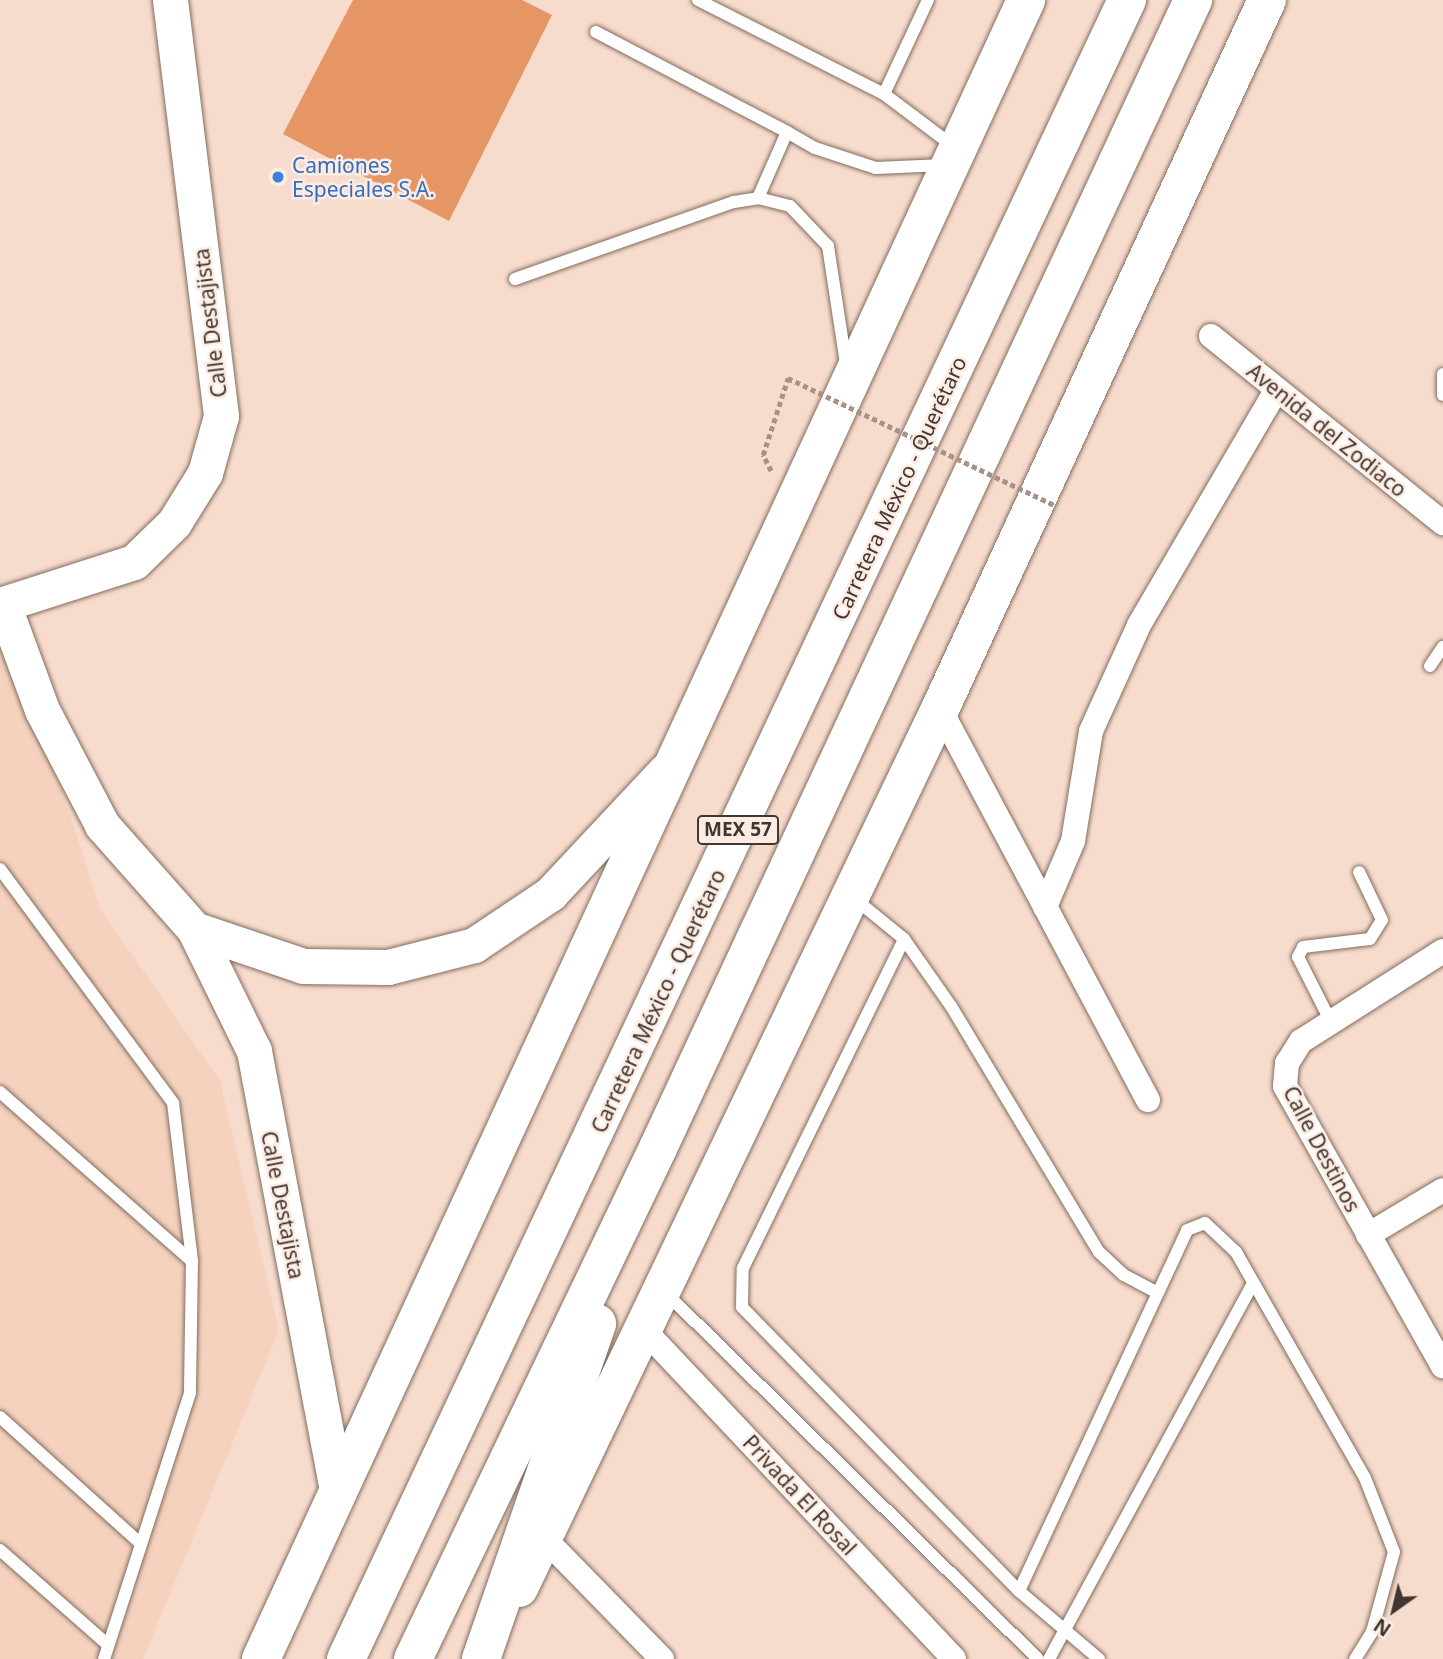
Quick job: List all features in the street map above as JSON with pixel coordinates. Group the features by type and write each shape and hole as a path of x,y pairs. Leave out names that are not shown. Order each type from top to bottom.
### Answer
{"main road":[{"name":"Calle Destajista","path":"170,0 221,416 205,473 174,523 134,562 1,598 42,710 102,825 194,929 254,1051 337,1492"},
{"path":"261,1659 1026,0"},
{"name":"Carretera México - Querétaro","path":"346,1659 1127,0"},
{"name":"MEX 57","path":"413,1659 658,1148 1193,0"},
{"path":"483,1659 646,1332 940,709 1267,0"},
{"name":"Calle Destajista","path":"194,929 303,966 388,967 474,945 550,894 678,757"},
{"path":"483,1659 658,1148"}],"street":[{"name":"Avenida del Zodiaco","path":"1211,336 1443,523"},
{"path":"1045,906 1073,841 1091,731 1139,625 1277,389"},
{"path":"940,709 1148,1100"},
{"name":"Calle Destinos","path":"1443,951 1301,1041 1287,1063 1285,1086 1443,1366"},
{"path":"1368,1236 1443,1189"},
{"name":"Privada El Rosal","path":"646,1332 954,1659"},
{"path":"544,1538 662,1659"}],"lane":[{"path":"698,0 884,94 952,157"},
{"path":"884,94 928,0"},
{"path":"596,32 815,148 876,168 952,157"},
{"path":"758,198 787,132"},
{"path":"515,279 734,202 758,198 790,206 828,246 848,384"},
{"path":"1443,374 1443,395"},
{"path":"1430,666 1443,647"},
{"path":"0,869 173,1103 192,1261 190,1393 104,1659"},
{"path":"1331,1022 1298,957 1304,947 1370,939 1382,920 1359,872"},
{"path":"852,896 904,939 958,1017 1099,1252 1124,1275 1158,1293"},
{"path":"904,939 743,1268 741,1307 1019,1591 1099,1659"},
{"path":"0,1092 192,1261"},
{"path":"1019,1591 1188,1230 1205,1223 1236,1252 1365,1478 1394,1552 1372,1632 1355,1659"},
{"path":"1049,1659 1253,1283"},
{"path":"664,1292 1038,1659"},
{"path":"0,1417 141,1544"},
{"path":"0,1550 108,1645"}],"path":[{"path":"762,456 788,378 1054,505"}],"shaded area":[{"path":"0,603 101,910 220,1081 279,1330 143,1659 0,1659"}],"building":[{"path":"353,0 522,0 552,15 449,221 283,134"}],"place":[{"name":"Camiones Especiales S.A.","path":"278,177"}]}
